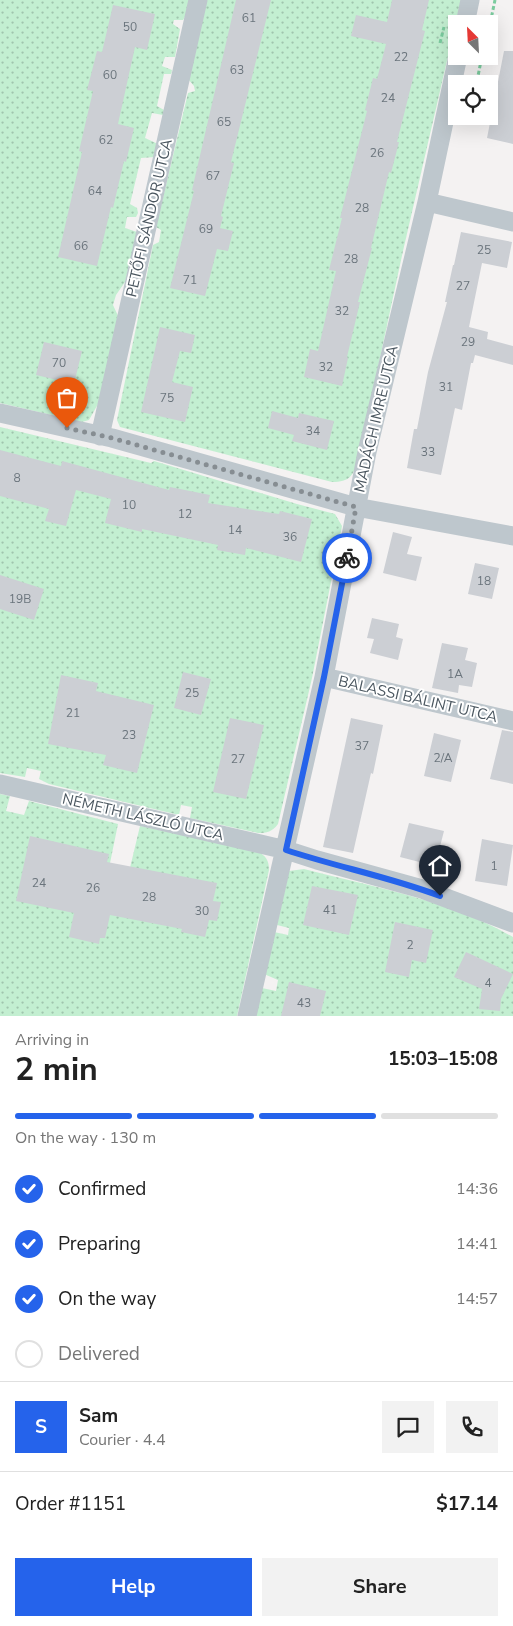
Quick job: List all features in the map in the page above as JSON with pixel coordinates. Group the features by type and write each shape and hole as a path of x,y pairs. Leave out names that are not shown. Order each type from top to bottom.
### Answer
{"street":[{"name":"PETŐFI SÁNDOR UTCA","path":"100,436 198,0"},
{"path":"467,15 470,0"},
{"name":"MADÁCH IMRE UTCA","path":"247,1016 324,677 367,452 427,202 456,65"},
{"path":"427,202 513,222"},
{"path":"0,413 100,436 356,507 513,536"},
{"name":"BALASSI BÁLINT UTCA","path":"324,677 513,721"},
{"name":"NÉMETH LÁSZLÓ UTCA","path":"0,784 286,850 422,889 513,923"}],"path":[{"path":"492,15 495,0"}],"green space":[{"path":"0,0 190,0 183,20 174,20 173,24 180,29 175,57 165,57 162,66 172,70 171,74 164,74 157,106 164,110 163,115 152,113 145,138 158,144 155,157 141,158 130,204 137,208 138,213 136,217 127,217 125,228 137,232 125,282 116,295 113,305 119,318 98,404 89,420 82,422 0,403"},
{"path":"205,0 461,0 458,15 448,15 448,56 403,251 358,460 350,477 343,481 332,482 120,427 117,420 153,245 159,242 161,230 156,227 188,93 195,91 194,86 188,79"},
{"path":"0,427 151,463 154,461 335,514 342,526 312,678 276,827 267,832 258,833 190,818 192,807 181,805 179,815 49,784 39,779 41,771 27,768 25,777 0,773"},
{"path":"0,794 10,796 6,811 24,815 29,801 118,824 109,868 129,872 140,826 257,851 265,857 268,861 269,870 237,1016 0,1016"},
{"path":"304,869 428,901 474,917 513,937 513,1016 256,1016 262,988 276,991 278,980 264,974 274,932 288,935 289,928 277,925 289,871"}],"building":[{"path":"236,0 271,0 231,162 234,163 221,216 223,217 220,228 233,231 228,251 217,249 205,296 170,288 194,191 192,190"},
{"path":"392,0 429,0 422,30 425,31 358,302 360,302 342,386 304,377 310,349 318,351 336,271 329,270 342,218 340,218 367,111 365,110 373,78 377,79 386,44 351,36 356,15 387,22"},
{"path":"113,5 155,14 147,50 135,47 118,124 134,128 113,208 111,207 97,266 58,257 82,152 79,151 93,91 87,90 97,51 102,52"},
{"path":"504,51 513,51 513,144 487,138 490,125 498,125 498,82"},
{"path":"461,232 512,242 507,268 482,263 469,327 488,332 487,339 513,346 513,365 475,355 473,363 471,363 462,410 455,408 441,475 407,468 414,429 417,429 428,372 447,302 445,302"},
{"path":"160,327 195,335 191,353 180,351 172,382 193,387 185,422 141,412"},
{"path":"44,342 82,351 74,384 36,375"},
{"path":"272,411 298,418 299,413 334,421 327,450 292,441 294,435 268,428"},
{"path":"0,450 61,466 62,461 169,490 170,487 210,495 208,503 279,514 280,511 312,519 301,562 246,548 245,555 217,550 218,545 142,529 142,532 105,523 111,499 76,490 66,526 45,521 49,509 0,496"},
{"path":"393,532 412,537 407,554 422,557 416,581 383,573"},
{"path":"475,563 499,568 492,599 468,594"},
{"path":"0,575 44,589 34,620 0,609"},
{"path":"372,618 399,624 396,637 403,639 398,660 370,653 374,639 367,638"},
{"path":"442,643 468,648 465,660 477,663 472,687 459,685 458,693 432,688"},
{"path":"183,672 211,679 201,715 174,708"},
{"path":"61,675 98,683 96,691 154,705 137,773 103,765 106,755 48,744"},
{"path":"230,718 264,725 246,799 213,792"},
{"path":"351,718 383,725 353,853 323,847"},
{"path":"502,730 513,732 513,784 490,779"},
{"path":"434,733 461,740 451,782 424,776"},
{"path":"409,823 444,831 435,866 400,857"},
{"path":"30,836 109,854 107,862 217,883 213,901 221,902 217,921 209,920 205,937 181,932 182,929 110,915 105,938 100,938 99,944 69,937 74,913 16,901"},
{"path":"482,839 513,845 507,886 475,881"},
{"path":"312,886 358,895 349,935 303,925"},
{"path":"395,922 433,930 426,963 412,960 409,977 385,972"},
{"path":"466,952 513,974 501,999 500,1011 479,1009 482,989 454,977"},
{"path":"289,982 326,991 320,1016 281,1016"}],"way so far":[{"path":"67,428 112,438 356,507 347,558"}],"route":[{"path":"347,558 324,677 286,850 422,889 440,896"}]}
